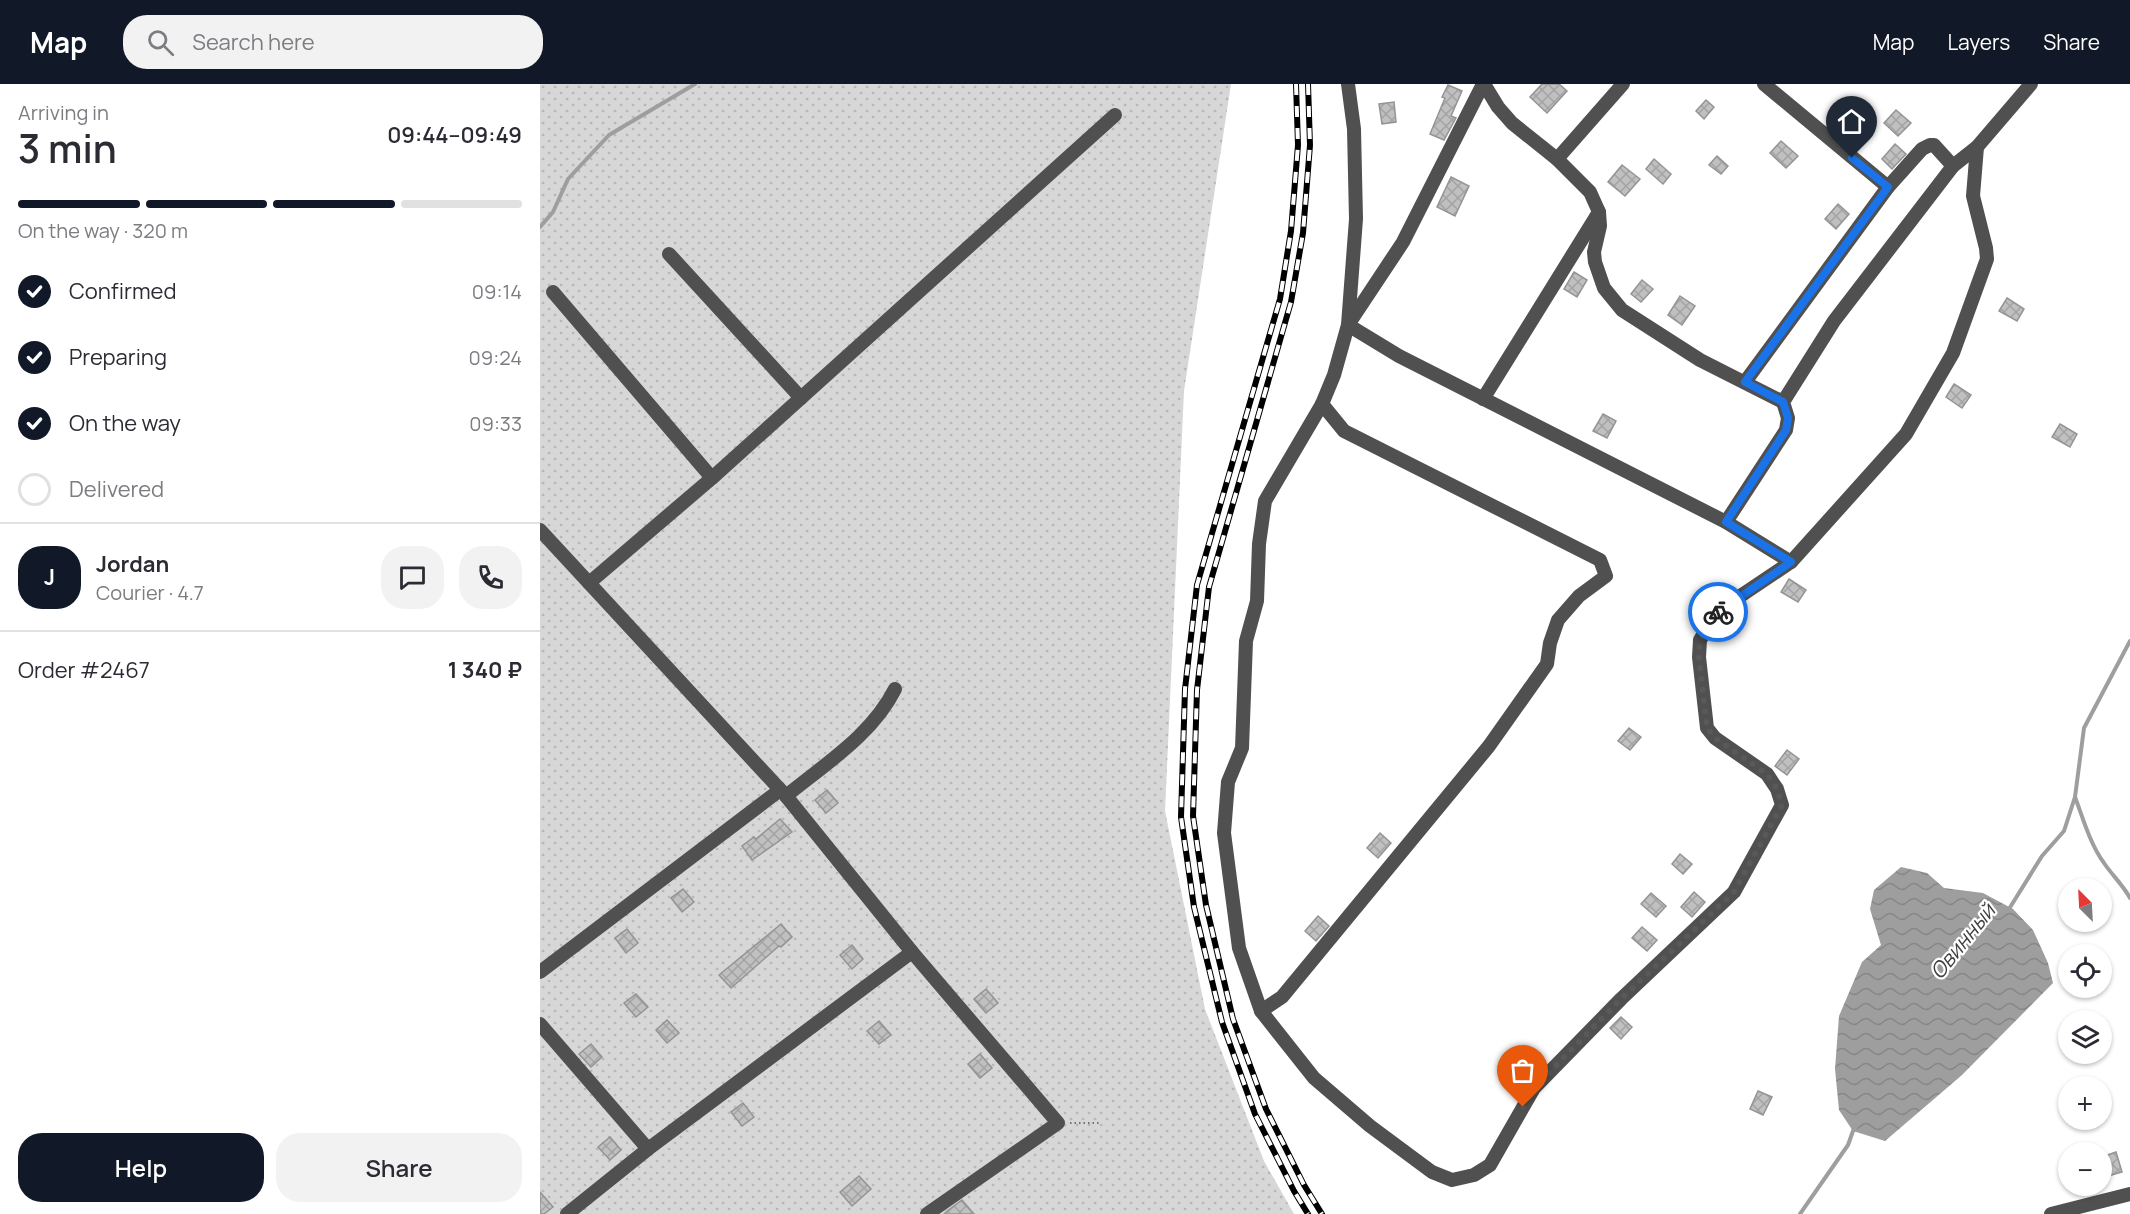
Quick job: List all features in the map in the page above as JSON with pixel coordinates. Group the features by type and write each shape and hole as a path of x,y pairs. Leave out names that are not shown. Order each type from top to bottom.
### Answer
{"street":[{"path":"1348,84 1354,129 1356,219 1348,325 1334,375 1322,404 1265,501 1259,544 1257,602 1246,641 1242,748 1228,782 1224,833 1239,948 1261,1011 1314,1078 1370,1126 1432,1172 1452,1180 1474,1175 1490,1165 1534,1088 1621,999 1734,892 1782,805 1777,789 1767,774 1715,738 1707,728 1699,657 1700,640 1718,611 1791,562 1906,434 1953,353 1987,259 1974,208 1977,147"},
{"path":"1348,325 1403,242 1484,84"},
{"path":"1484,84 1498,107 1512,123 1557,159 1590,192 1599,213 1600,226 1594,252 1595,262 1604,288 1622,310 1700,360 1783,402 1788,418 1786,430 1726,522"},
{"path":"1557,159 1623,84"},
{"path":"1764,84 1888,187"},
{"path":"1783,402 1834,321 1953,166 1977,147 2031,84"},
{"path":"589,583 712,478 1115,115"},
{"path":"1745,382 1888,187 1922,149 1930,144 1934,145 1953,166"},
{"path":"1484,399 1599,213"},
{"path":"669,254 801,398"},
{"path":"554,292 712,478"},
{"path":"1348,325 1399,356 1726,522 1791,562"},
{"path":"1261,1011 1282,997 1489,746 1547,664 1550,643 1558,620 1580,596 1606,576 1600,560 1344,431 1322,404"},
{"path":"540,530 783,793 912,952 1058,1123 927,1214"},
{"path":"540,972 862,733 886,707 895,689"},
{"path":"567,1214 648,1149 912,952"},
{"path":"540,1024 648,1149"},
{"path":"2050,1214 2130,1194"}],"path":[{"path":"1058,1123 1101,1123"}],"shaded area":[{"path":"540,84 1231,84 1184,391 1165,811 1205,1009 1264,1161 1294,1214 540,1214"}],"water":[{"path":"1901,867 1927,873 1944,888 1983,893 2013,909 2033,930 2048,963 2053,983 1962,1075 1885,1141 1853,1131 1839,1110 1835,1069 1839,1016 1862,962 1881,945 1870,909 1874,890"}],"building":[{"path":"1542,84 1559,84 1567,91 1547,113 1530,97"},
{"path":"1448,85 1462,91 1451,116 1456,118 1444,140 1430,134"},
{"path":"1706,100 1714,107 1704,119 1696,111"},
{"path":"1394,102 1396,122 1382,124 1379,104"},
{"path":"1896,110 1911,123 1898,136 1884,123"},
{"path":"1781,141 1798,156 1786,168 1770,153"},
{"path":"1895,144 1906,154 1892,169 1882,159"},
{"path":"1717,156 1728,166 1721,174 1709,165"},
{"path":"1654,159 1671,174 1663,184 1646,169"},
{"path":"1622,165 1640,179 1625,196 1608,182"},
{"path":"1451,177 1469,186 1455,216 1437,207"},
{"path":"1838,204 1849,214 1836,229 1825,219"},
{"path":"1574,272 1587,280 1577,297 1564,289"},
{"path":"1642,280 1653,289 1641,302 1631,294"},
{"path":"1680,296 1695,306 1682,325 1668,315"},
{"path":"2007,298 2024,309 2017,321 1999,311"},
{"path":"1954,384 1971,395 1962,408 1946,397"},
{"path":"1603,414 1616,421 1607,438 1593,431"},
{"path":"2060,424 2077,434 2070,447 2052,437"},
{"path":"1789,579 1806,590 1798,602 1781,592"},
{"path":"1629,728 1641,737 1630,750 1618,741"},
{"path":"1787,750 1799,759 1787,775 1775,766"},
{"path":"827,790 838,803 826,813 815,800"},
{"path":"780,819 792,832 752,860 742,846 754,837 756,839"},
{"path":"1380,833 1391,843 1378,858 1367,848"},
{"path":"1680,854 1692,864 1683,874 1672,864"},
{"path":"683,889 694,902 682,912 671,898"},
{"path":"1694,892 1705,902 1692,917 1681,907"},
{"path":"1651,893 1666,906 1656,917 1641,904"},
{"path":"1318,916 1329,926 1316,941 1305,931"},
{"path":"781,924 792,937 731,988 719,975"},
{"path":"1642,927 1657,940 1647,951 1632,938"},
{"path":"627,929 638,943 626,953 615,938"},
{"path":"852,945 863,959 852,969 840,955"},
{"path":"986,989 998,1003 986,1013 974,999"},
{"path":"636,994 648,1007 636,1017 624,1003"},
{"path":"1621,1017 1632,1027 1621,1039 1610,1028"},
{"path":"667,1020 679,1033 667,1043 656,1030"},
{"path":"879,1021 891,1035 879,1044 867,1031"},
{"path":"591,1044 602,1057 591,1067 579,1054"},
{"path":"980,1054 992,1068 980,1078 968,1064"},
{"path":"1758,1091 1772,1097 1763,1115 1750,1109"},
{"path":"743,1103 754,1117 742,1126 731,1112"},
{"path":"610,1137 621,1150 610,1160 598,1147"},
{"path":"2116,1152 2122,1172 2112,1175 2112,1153"},
{"path":"859,1176 871,1189 852,1206 840,1192"},
{"path":"540,1192 553,1207 544,1214 540,1214"},
{"path":"962,1200 974,1214 944,1214 947,1211"}],"waterway":[{"path":"540,227 553,212 568,179 609,135 695,84"},
{"name":"Овинный","path":"2009,909 2042,856 2064,831 2075,797 2084,728 2130,641"},
{"path":"2075,797 2095,848 2130,898"},
{"name":"Овинный","path":"1800,1214 1848,1145 1856,1127"}],"railway":[{"path":"1296,84 1298,145 1291,231 1280,299 1197,585 1185,689 1181,817 1194,907 1222,1022 1255,1114 1308,1214"},
{"path":"1308,84 1310,145 1303,233 1291,302 1209,587 1197,690 1193,816 1206,905 1233,1019 1266,1109 1304,1185 1322,1214"}],"way so far":[{"path":"1523,1107 1534,1088 1621,999 1734,892 1782,805 1777,789 1767,774 1715,738 1707,728 1699,657 1700,640 1718,612"}],"route":[{"path":"1718,612 1791,562 1726,522 1786,430 1788,418 1783,402 1745,382 1888,187 1852,158"}]}
